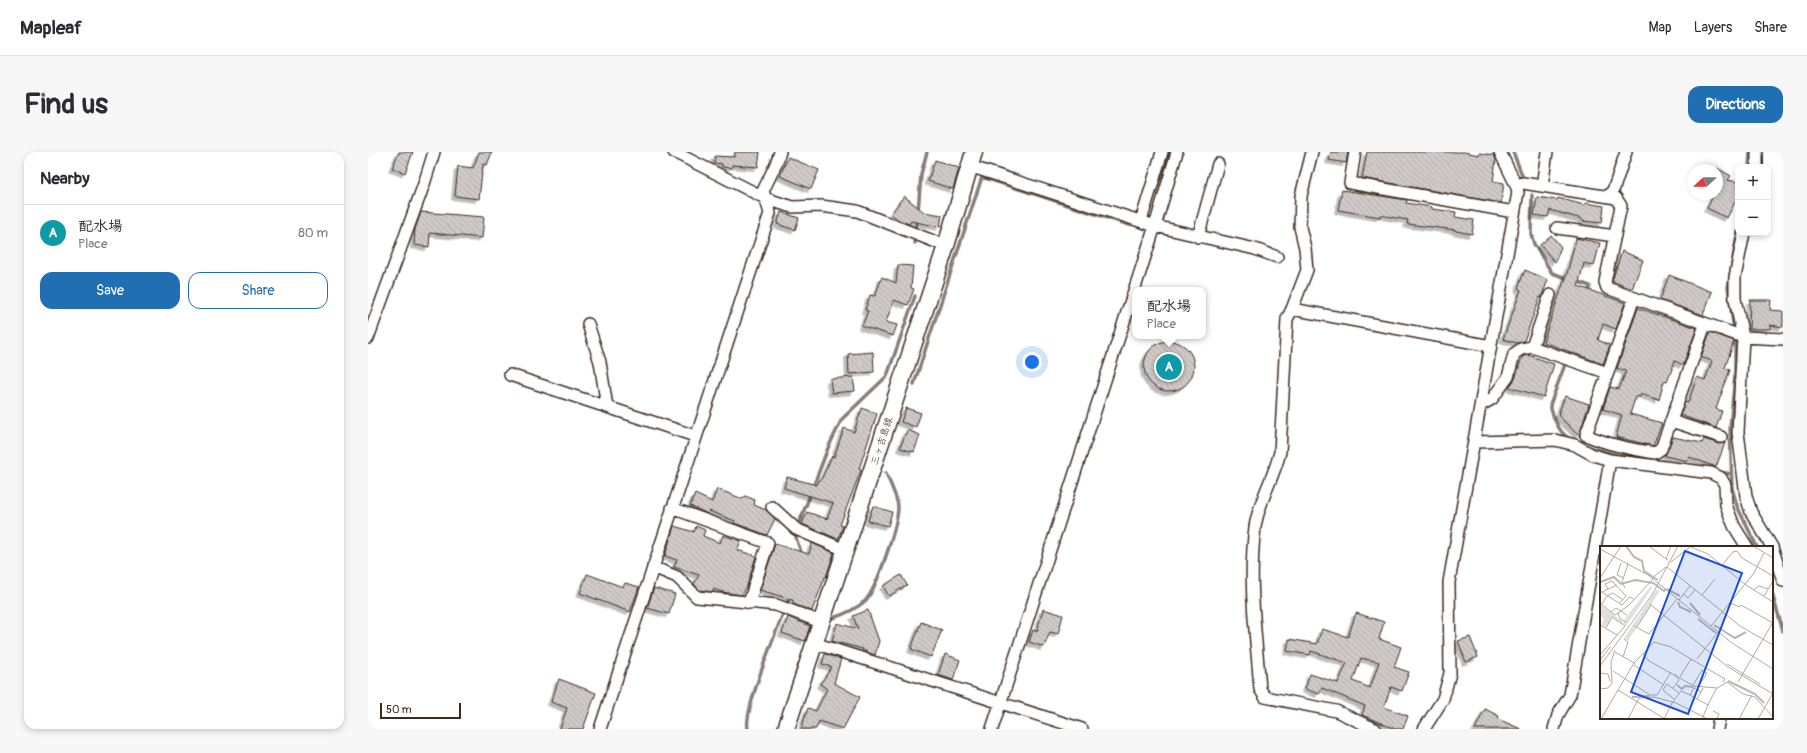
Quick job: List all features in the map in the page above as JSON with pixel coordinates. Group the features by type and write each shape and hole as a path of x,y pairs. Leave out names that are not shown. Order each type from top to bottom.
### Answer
{"main road":[{"name":"三ヶ吉島線","path":"786,729 946,246 971,159"}],"street":[{"path":"368,338 424,184 434,152"},
{"path":"674,152 767,199 792,207 821,206 857,211 946,246"},
{"path":"600,729 695,436 770,213 767,199 763,190 776,164 780,152"},
{"path":"1141,221 1162,152"},
{"path":"1135,287 1177,152"},
{"path":"1312,152 1300,204 1300,227 1305,248 1307,270 1287,319 1285,333 1280,452 1277,467 1262,499 1255,526 1251,583 1260,689 1265,697 1336,711 1374,729"},
{"path":"1355,152 1350,183 1514,212"},
{"path":"1424,729 1443,699 1450,673 1449,582 1475,442 1518,192 1516,184 1500,152"},
{"path":"1542,186 1547,152"},
{"path":"1609,197 1614,188 1626,152"},
{"path":"1756,164 1757,152"},
{"path":"971,159 1155,226 1256,249 1277,257"},
{"path":"1198,237 1218,164"},
{"path":"1516,184 1523,183 1616,198 1621,206 1605,282 1607,288 1705,325 1742,337 1783,339"},
{"path":"1557,228 1615,236"},
{"path":"1743,236 1735,277 1735,299 1742,337 1738,432 1746,496 1754,517 1771,546"},
{"path":"1532,347 1550,295"},
{"path":"992,729 1132,297"},
{"path":"1634,298 1586,436 1617,446 1655,453 1661,449 1705,325"},
{"path":"1292,309 1491,346"},
{"path":"588,324 600,362 607,407"},
{"path":"1481,405 1492,399 1508,377 1514,354 1522,349 1532,347 1608,374"},
{"path":"510,375 695,436"},
{"path":"1671,421 1721,437"},
{"path":"1475,442 1555,440 1575,445 1593,455 1610,460 1711,473 1721,478 1724,485 1728,512 1734,526 1746,546"},
{"path":"1554,729 1558,715 1570,695 1610,460"},
{"path":"772,507 796,529 845,550"},
{"path":"672,508 768,543 749,603"},
{"path":"1773,550 1783,581"},
{"path":"653,567 677,577 697,597 776,606 821,622"},
{"path":"814,643 1000,704 1082,729"},
{"path":"1717,729 1719,719"}],"building":[{"path":"399,152 413,152 405,173 392,168"},
{"path":"479,152 492,152 487,165 483,164 479,199 455,196 458,166 473,168"},
{"path":"735,152 760,152 758,167 732,165 732,168 722,167 722,164 714,163 715,156 734,157"},
{"path":"1331,152 1348,152 1346,163 1329,160"},
{"path":"1367,152 1464,152 1479,155 1479,153 1494,155 1496,160 1493,181 1504,183 1501,203 1362,178"},
{"path":"788,157 819,170 811,189 780,176"},
{"path":"935,160 959,168 953,189 928,181"},
{"path":"1723,171 1731,176 1728,180 1735,181 1735,202 1727,218 1707,208 1711,200 1723,200"},
{"path":"1342,190 1407,200 1406,203 1432,207 1432,209 1456,212 1455,217 1474,220 1472,234 1456,230 1407,224 1408,220 1338,210"},
{"path":"904,196 924,212 942,215 940,227 911,221 909,224 899,220 891,214"},
{"path":"1537,197 1557,200 1558,198 1584,205 1585,203 1604,206 1602,223 1582,221 1582,219 1550,210 1548,217 1534,215"},
{"path":"421,212 484,217 482,238 430,233 429,247 414,245 415,229"},
{"path":"781,212 799,218 795,230 777,224"},
{"path":"1551,235 1561,247 1555,262 1540,245"},
{"path":"1576,238 1600,243 1594,266 1584,263 1578,286 1625,303 1616,329 1603,324 1598,340 1610,345 1603,364 1543,342 1564,281 1565,282"},
{"path":"1622,251 1643,260 1632,289 1612,281"},
{"path":"898,265 913,266 911,288 914,289 908,305 894,300 886,322 897,325 893,336 862,326 868,311 865,310 870,295 875,296 882,277 896,283"},
{"path":"1525,270 1548,280 1541,298 1540,297 1524,341 1517,343 1503,339 1521,290 1518,288"},
{"path":"1669,275 1712,292 1703,315 1660,300"},
{"path":"1750,300 1771,300 1770,310 1783,311 1783,327 1770,325 1770,329 1749,329"},
{"path":"1638,308 1697,328 1683,365 1675,361 1667,382 1664,381 1659,400 1641,394 1640,397 1636,396 1630,414 1662,423 1653,446 1616,437 1622,415 1603,409 1610,387 1619,389 1626,371 1617,368"},
{"path":"1710,332 1734,341 1725,368 1730,370 1716,409 1722,411 1716,428 1680,415 1685,402 1688,403 1697,377 1705,380 1712,361 1701,357"},
{"path":"1164,341 1174,341 1187,348 1194,361 1194,371 1187,384 1174,391 1164,391 1155,387 1148,380 1144,371 1144,361 1148,352 1155,345"},
{"path":"873,352 874,372 849,374 848,354"},
{"path":"1528,355 1554,364 1544,397 1509,387 1515,379 1522,357"},
{"path":"853,377 855,391 832,393 830,379"},
{"path":"1565,396 1589,404 1579,436 1558,415"},
{"path":"862,408 877,414 859,469 861,470 840,525 843,526 838,539 802,524 807,512 827,519 833,503 784,488 787,477 817,485 819,480 821,480 832,456 834,457 844,428 854,432"},
{"path":"906,408 921,413 916,427 901,422"},
{"path":"907,430 920,435 914,452 900,448"},
{"path":"1673,437 1702,443 1704,439 1719,444 1725,443 1716,467 1689,457 1688,461 1665,456"},
{"path":"717,489 743,499 745,496 755,500 754,505 766,510 775,519 767,535 734,523 735,521 709,511 708,514 690,506 695,494 712,502"},
{"path":"873,506 892,512 888,526 868,521"},
{"path":"674,526 694,532 696,526 705,530 703,536 720,543 723,535 741,541 737,550 756,556 747,586 742,595 722,592 714,589 713,592 699,590 694,584 699,575 674,567 677,560 665,556"},
{"path":"812,543 834,553 812,611 793,604 793,600 760,590 775,544 809,554"},
{"path":"587,574 623,587 625,583 639,587 630,612 580,593"},
{"path":"901,575 907,585 889,596 883,586"},
{"path":"654,588 675,594 669,614 647,608"},
{"path":"1043,609 1063,615 1058,634 1050,632 1044,647 1029,642 1033,630 1037,631"},
{"path":"868,610 879,641 875,655 862,650 863,649 832,641 837,623 858,629 853,616"},
{"path":"1356,613 1384,622 1379,639 1401,647 1394,667 1409,672 1402,691 1391,687 1384,707 1408,716 1403,729 1395,729 1362,715 1365,706 1322,688 1319,694 1305,689 1310,674 1338,683 1347,663 1311,651 1310,655 1287,651 1289,639 1317,644 1322,629 1348,637","holes":["1361,658 1379,662 1370,688 1353,681"]},
{"path":"788,617 810,626 805,641 782,633"},
{"path":"921,622 942,630 931,657 911,649"},
{"path":"1470,637 1478,657 1466,662 1458,641"},
{"path":"825,654 841,659 834,683 860,697 843,729 819,721 816,729 801,729 808,708 816,711 827,689 820,684 832,667 822,664"},
{"path":"945,654 960,660 953,680 938,675"},
{"path":"559,679 596,693 583,729 560,729 567,708 551,702"},
{"path":"1485,709 1499,716 1498,719 1521,729 1475,729"}],"waterway":[{"path":"918,212 921,174 927,152"},
{"path":"1157,187 1169,152"},
{"path":"1513,152 1522,175"},
{"path":"1749,164 1750,152"},
{"path":"914,384 982,177 1129,225"},
{"path":"1532,195 1531,234 1534,244 1552,273 1590,286 1588,294"},
{"path":"916,228 917,218"},
{"path":"1734,331 1728,287 1737,236"},
{"path":"915,238 915,243"},
{"path":"813,487 828,448 842,419 887,376 915,296"},
{"path":"1735,337 1735,376 1730,427 1732,488 1737,506 1757,546"},
{"path":"1570,439 1560,429 1550,405 1571,348"},
{"path":"1589,447 1617,455 1655,460"},
{"path":"1716,471 1731,474"},
{"path":"833,618 850,611 865,601 870,594 881,570 895,527 898,507 886,473"},
{"path":"802,555 796,538 799,523 811,493"},
{"path":"748,729 751,703 771,643 790,596"},
{"path":"1773,596 1783,631"}],"place":[{"name":"配水場","path":"1169,367"}]}
